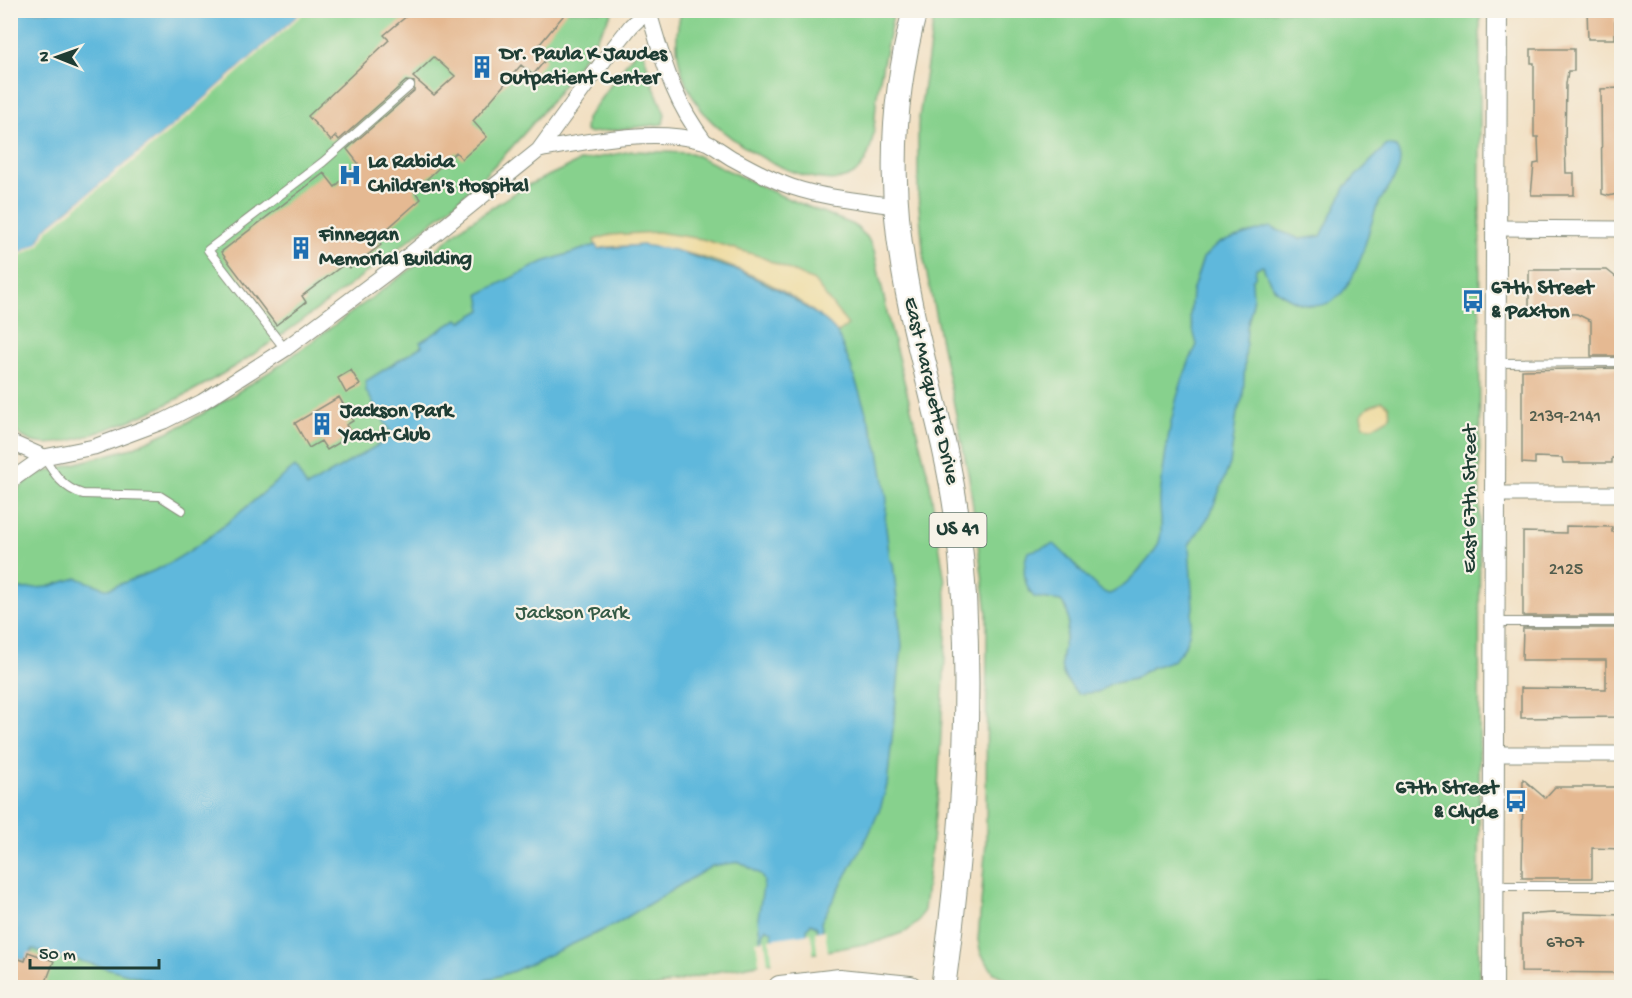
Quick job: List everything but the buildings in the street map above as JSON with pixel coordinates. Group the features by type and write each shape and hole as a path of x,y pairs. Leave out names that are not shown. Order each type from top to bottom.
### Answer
{"main road":[{"name":"East Marquette Drive","path":"915,10 897,99 893,163 895,206 905,281 943,439 966,593 969,703 963,814 943,987"},
{"path":"780,987 840,981 910,987"}],"street":[{"path":"10,481 44,457 94,447 164,421 202,402 285,349 393,268 539,150 607,56 631,26 648,10 673,90 685,115 705,142"},
{"name":"East 67th Street","path":"1493,987 1497,10"},
{"path":"539,150 593,140 678,137 705,142 749,168 791,187 827,196 895,206"},
{"path":"1496,228 1622,229"},
{"path":"10,442 44,457"},
{"path":"1496,494 1622,494"},
{"path":"1494,754 1622,754"}],"lane":[{"path":"285,349 208,250 322,162 410,86"},
{"path":"1496,363 1622,362"},
{"path":"44,457 54,473 73,492 160,496 182,510"},
{"path":"1495,622 1622,622"},
{"path":"1494,886 1622,886"}],"green space":[{"path":"682,10 894,11 877,95 872,141 862,166 847,177 826,180 803,175 753,152 713,122 701,109 687,86 679,62 677,36"},
{"path":"303,11 613,11 551,101 516,143 478,182 426,227 308,317 206,383 134,419 60,443 38,443 24,437 11,428 11,258 38,243 45,229"},
{"path":"935,11 1480,11 1479,987 1022,987 994,973 981,954 978,940 986,842 987,612 969,477 924,260 918,194 918,125"},
{"path":"642,48 665,114 663,124 589,133 585,131 586,119 636,50"},
{"name":"Jackson Park","path":"632,151 691,153 784,197 854,225 867,237 874,250 889,322 929,479 945,582 947,621 938,790 924,910 918,922 907,931 880,941 710,973 655,987 11,988 10,500 21,486 37,474 132,448 183,425 217,405 277,367 426,258 465,225 522,188 580,161"}],"sand":[{"path":"657,232 702,239 759,256 814,281 848,325 837,333 815,313 789,295 758,278 726,265 692,254 658,248 626,246 597,249 594,240 610,235"},
{"path":"1382,401 1389,406 1390,417 1373,427 1363,426 1361,415 1368,407"}],"water":[{"path":"11,11 303,11 192,110 45,229 38,243 11,258"},
{"path":"1387,145 1396,147 1400,163 1398,171 1379,202 1360,261 1342,292 1330,302 1314,306 1295,301 1274,288 1263,266 1256,268 1255,277 1252,280 1253,303 1247,327 1243,397 1237,413 1230,464 1210,515 1189,545 1193,607 1189,634 1184,648 1174,660 1150,668 1134,679 1110,684 1098,692 1078,694 1066,680 1062,670 1062,652 1068,625 1066,608 1061,601 1034,597 1030,592 1025,576 1028,552 1054,544 1097,587 1109,594 1122,586 1145,564 1159,542 1160,497 1168,438 1176,400 1197,345 1190,318 1192,292 1203,258 1219,243 1270,227 1300,239 1321,236 1346,186"},
{"name":"Jackson Park","path":"596,245 598,249 642,245 674,250 742,272 781,291 825,320 837,333 850,364 879,451 887,500 885,520 890,560 893,563 902,645 887,785 881,806 869,834 821,922 830,987 824,987 817,927 811,923 807,929 814,987 778,987 772,932 766,928 762,934 768,987 766,987 758,918 764,881 760,874 740,862 712,866 614,925 514,971 465,987 175,987 70,958 68,961 33,949 25,961 11,956 11,590 47,587 77,578 108,589 160,568 178,558 230,521 295,467 307,487 393,436 366,391 366,381 422,346 420,342 458,319 461,322 482,310 479,294 543,262"}],"pier":[{"path":"303,11 306,11 194,112 47,231 40,245 10,261 11,258 38,243 45,229 192,110"},
{"path":"825,930 833,988 821,988 815,932"},
{"path":"811,933 817,988 775,988 770,939"},
{"path":"765,940 771,988 763,988 756,941"}],"place":[{"name":"Dr. Paula K Jaudes Outpatient Center","path":"482,67"},
{"name":"La Rabida Children's Hospital","path":"350,175"},
{"name":"Finnegan Memorial Building","path":"301,248"},
{"name":"67th Street & Paxton","path":"1473,301"},
{"name":"Jackson Park Yacht Club","path":"322,424"},
{"name":"67th Street & Clyde","path":"1516,801"}]}
